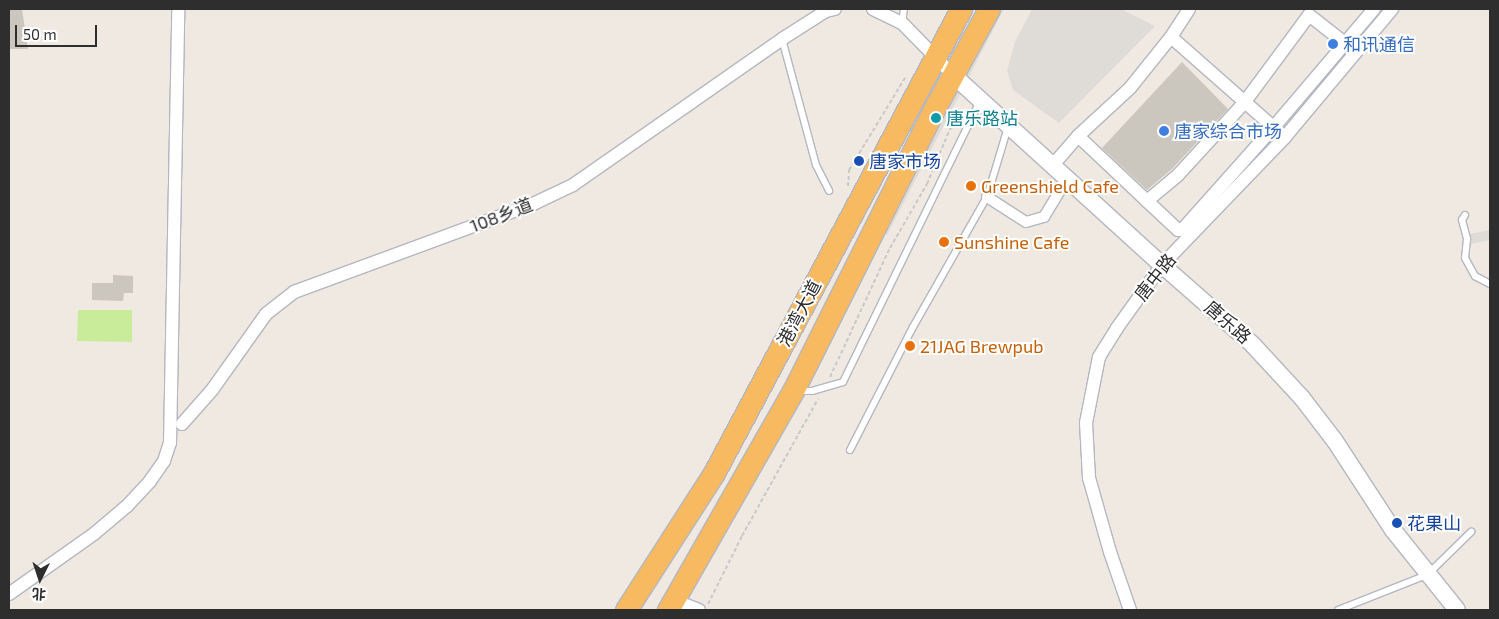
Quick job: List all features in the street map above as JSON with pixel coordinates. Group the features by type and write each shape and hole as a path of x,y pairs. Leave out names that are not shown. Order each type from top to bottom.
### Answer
{"highway":[{"name":"港湾大道","path":"626,610 714,473 961,9"},
{"name":"港湾大道","path":"671,605 793,391 953,75 989,9"}],"street":[{"path":"9,594 95,532 127,506 164,461 170,443 178,9"},
{"name":"108乡道","path":"182,424 212,390 266,314 294,292 533,204 573,185 782,39 826,11 835,9"},
{"path":"873,9 902,23 953,75"},
{"path":"1052,166 1078,136 1130,88 1171,37 1189,9"},
{"path":"1078,136 1178,230 1182,230 1346,44 1374,9"},
{"name":"唐中路","path":"1130,610 1110,552 1089,478 1086,423 1099,357 1117,328 1162,266 1284,137 1392,9"},
{"path":"1147,201 1178,175 1244,102 1309,15 1346,44"},
{"path":"1171,37 1284,137"},
{"name":"唐乐路","path":"953,75 1162,266 1254,345 1302,398 1340,449 1393,530 1457,610"},
{"path":"987,197 1026,222 1044,217 1067,179"},
{"path":"671,605 700,610"}],"lane":[{"path":"902,23 904,9"},
{"path":"782,39 816,166 829,191"},
{"path":"793,391 812,391 843,382 980,101"},
{"path":"850,450 913,327 987,197 1008,126"},
{"path":"1465,215 1462,220 1466,239 1465,258 1475,276 1490,284"},
{"path":"1338,610 1428,575 1471,532"}],"path":[{"path":"705,610 742,536 848,341 890,248 927,184 950,129 959,122"}],"green space":[{"path":"78,310 132,310 132,342 77,341"}],"shaded area":[{"name":"唐乐路站","path":"981,9 1004,9 887,235 869,226"},
{"path":"1032,9 1121,9 1155,26 1059,123 1013,90 1007,71 1015,42"},
{"path":"1490,230 1490,240 1471,244 1469,234"}],"building":[{"path":"9,9 22,9 28,49 9,49"},
{"name":"唐家综合市场","path":"1182,62 1228,109 1172,169 1147,190 1102,148"},
{"path":"113,275 133,276 133,293 124,293 123,301 92,300 92,283 113,283"}],"place":[{"name":"和讯通信","path":"1333,44"},
{"name":"唐乐路站","path":"936,118"},
{"name":"唐家综合市场","path":"1164,131"},
{"name":"唐家市场","path":"859,161"},
{"name":"Greenshield Cafe","path":"971,186"},
{"name":"Sunshine Cafe","path":"944,242"},
{"name":"21JAG Brewpub","path":"910,346"},
{"name":"花果山","path":"1397,523"}]}
